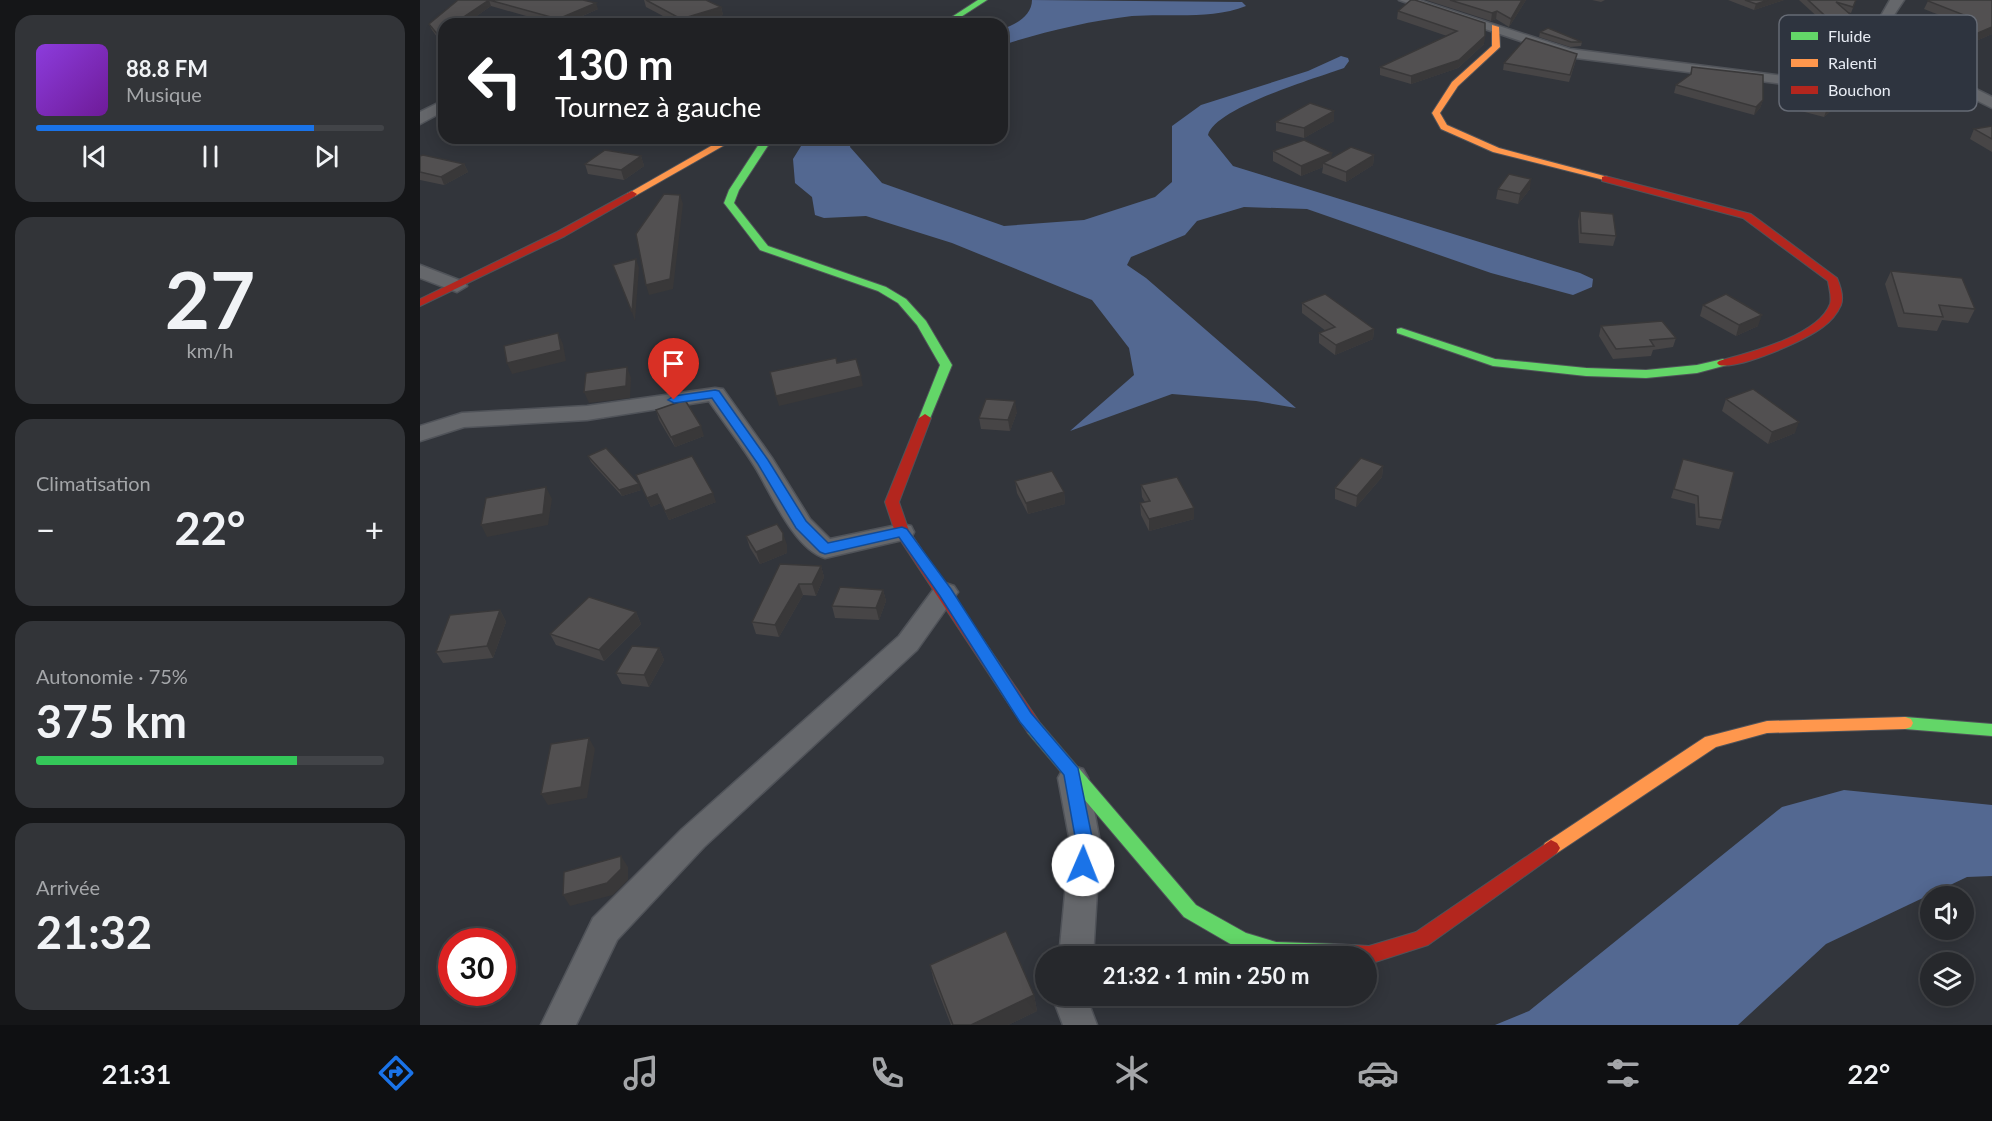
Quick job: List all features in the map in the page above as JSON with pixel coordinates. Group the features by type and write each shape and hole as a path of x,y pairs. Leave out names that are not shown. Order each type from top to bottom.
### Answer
{"street":[{"path":"954,18 983,0"},
{"path":"1406,0 1495,27 1569,53 1779,79"},
{"path":"1887,15 1898,0"},
{"path":"1401,331 1493,362 1586,372 1646,374 1697,369 1759,355 1824,322 1836,303 1833,280 1747,216 1496,150 1462,137 1444,127 1436,113 1441,101 1449,88 1496,47 1495,27"},
{"path":"1977,95 1992,103"},
{"path":"420,119 438,108"},
{"path":"420,303 608,209 722,144"},
{"path":"764,144 734,190 729,203 756,241 776,253 882,289 902,302 922,323 946,365 892,502 902,532 945,592 1025,717 1190,911 1242,940 1276,951 1369,955 1421,939 1599,815 1711,742 1767,727 1823,724 1922,723 1992,730"},
{"path":"420,271 457,286"},
{"path":"420,434 462,420 587,413 715,394 764,463 801,525 825,549 902,532"},
{"path":"558,1025 605,930 693,838 908,643 945,592"},
{"path":"1072,773 1084,842 1077,946"},
{"path":"1073,1006 1080,1025"}],"water":[{"path":"1032,0 1242,2 1246,6 1204,15 1146,15 1116,18 1008,43 1008,27 1026,15"},
{"path":"1341,56 1348,58 1349,61 1344,68 1291,86 1247,105 1215,125 1208,135 1233,166 1580,273 1593,279 1592,287 1573,295 1491,273 1307,209 1244,207 1197,221 1185,235 1131,257 1127,265 1146,278 1296,408 1256,401 1172,394 1070,431 1134,375 1129,348 1092,300 952,243 866,216 824,218 815,215 812,197 795,183 793,159 802,144 851,144 850,147 882,183 1004,226 1084,220 1155,197 1172,182 1172,126 1201,105 1308,71"},
{"path":"1844,790 1992,805 1992,876 1967,877 1948,886 1920,886 1920,899 1826,944 1738,1025 1495,1025 1529,1011 1782,807"}],"building":[{"path":"458,0 489,0 462,18 438,18 438,35 429,24"},
{"path":"489,0 583,0 596,3 560,18"},
{"path":"646,0 706,0 721,7 684,18 679,18"},
{"path":"1411,0 1485,23 1485,36 1459,60 1411,76 1380,67 1457,31 1398,11"},
{"path":"1450,0 1522,0 1511,19 1497,11 1492,13"},
{"path":"1745,0 1768,0 1756,4"},
{"path":"1808,0 1856,0 1853,7 1836,2 1851,15 1824,15"},
{"path":"1992,0 1992,27 1977,33 1977,15 1964,15 1928,1"},
{"path":"1548,28 1582,42 1571,42 1540,32"},
{"path":"1526,38 1577,54 1570,75 1504,63"},
{"path":"1692,67 1763,75 1763,100 1756,107 1676,85 1691,74"},
{"path":"1310,103 1334,111 1304,128 1276,122"},
{"path":"1992,126 1992,139 1974,129"},
{"path":"1304,140 1332,153 1301,166 1273,151"},
{"path":"1351,147 1374,155 1346,172 1323,163"},
{"path":"605,150 641,156 621,170 585,164"},
{"path":"420,156 464,164 441,177 420,172"},
{"path":"1509,174 1531,179 1520,194 1498,189"},
{"path":"664,194 680,195 670,279 646,285 636,234"},
{"path":"1580,211 1613,214 1616,236 1581,233"},
{"path":"636,259 632,312 613,265"},
{"path":"1891,271 1962,278 1975,309 1939,305 1943,317 1904,313"},
{"path":"1325,294 1374,329 1336,345 1319,333 1335,327 1302,303"},
{"path":"1726,294 1762,315 1739,325 1703,305"},
{"path":"1662,321 1676,338 1650,340 1654,346 1616,349 1601,326"},
{"path":"558,333 561,350 507,363 504,346"},
{"path":"836,358 837,363 856,359 861,376 776,396 770,372"},
{"path":"627,367 626,386 584,392 586,373"},
{"path":"1753,389 1799,422 1772,432 1726,399"},
{"path":"986,399 1015,401 1008,420 979,418"},
{"path":"685,400 701,426 671,437 656,410"},
{"path":"606,448 639,484 619,490 588,456"},
{"path":"692,456 713,493 665,511 657,494 647,498 636,475"},
{"path":"1361,458 1383,466 1357,496 1335,488"},
{"path":"1683,459 1734,472 1722,520 1699,517 1698,496 1674,489"},
{"path":"1052,471 1064,492 1026,503 1015,481"},
{"path":"1177,477 1194,508 1149,519 1140,503 1150,501 1141,485"},
{"path":"546,487 543,514 481,525 486,498"},
{"path":"777,524 783,533 783,541 756,552 746,536"},
{"path":"780,564 821,566 812,584 799,584 775,625 752,622"},
{"path":"840,587 883,590 876,608 832,606"},
{"path":"589,597 636,612 599,650 550,634"},
{"path":"500,610 487,646 436,652 450,615"},
{"path":"632,646 659,648 644,675 616,673"},
{"path":"589,738 581,787 541,794 551,744"},
{"path":"621,856 621,869 607,883 563,895 564,872"},
{"path":"1006,931 1034,995 971,1025 953,1025 930,965"}],"traffic: fast":[{"path":"954,18 983,0"},
{"path":"764,144 734,190 729,203 764,248 882,289 902,301 922,323 946,365 925,418"},
{"path":"1401,331 1493,362 1586,372 1646,374 1697,369 1723,363"},
{"path":"1905,723 1992,730"},
{"path":"1034,728 1190,911 1241,940 1260,946"}],"traffic: slow":[{"path":"1495,27 1496,47 1455,84 1436,113 1444,127 1496,150 1605,179"},
{"path":"632,194 721,144"},
{"path":"1551,848 1711,742 1767,727 1905,723"}],"traffic: jam":[{"path":"1605,179 1747,216 1833,280 1836,303 1830,314 1819,325 1769,350 1723,363"},
{"path":"420,303 561,234 632,194"},
{"path":"925,418 892,502 902,532 1034,728"},
{"path":"1377,953 1421,939 1551,848"}],"route":[{"path":"674,400 715,394 764,463 801,525 825,549 902,532 945,592 1025,717 1072,773 1084,842 1083,865"}]}
